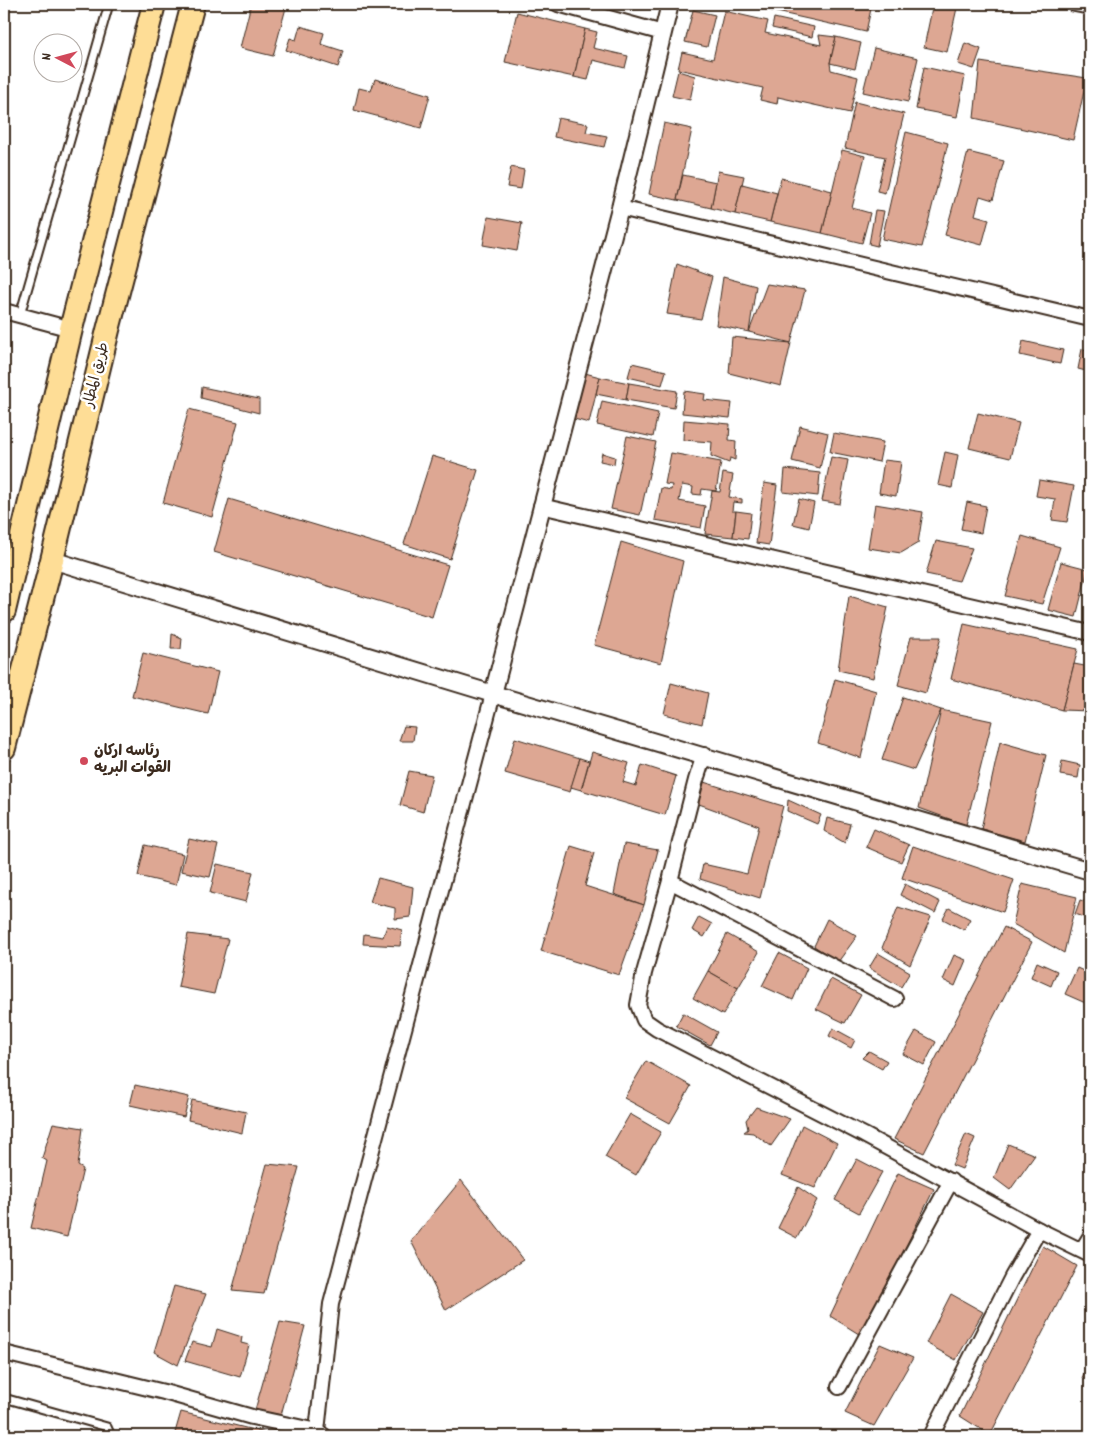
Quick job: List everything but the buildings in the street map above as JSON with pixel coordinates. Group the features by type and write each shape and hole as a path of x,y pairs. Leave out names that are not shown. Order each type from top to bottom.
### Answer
{"highway":[{"path":"4,611 71,329 154,4"},
{"name":"طريق المطار","path":"4,748 108,330 193,4"}],"street":[{"path":"558,4 663,33"},
{"path":"4,1353 164,1392 321,1434 331,1304 620,208 670,4"},
{"path":"1075,4 1090,7"},
{"path":"620,208 1090,319"},
{"path":"4,311 71,329"},
{"path":"541,506 1090,633"},
{"path":"52,560 493,694 1090,871"},
{"path":"704,755 644,973 638,1005 644,1020 657,1029 1086,1253 1090,1237"},
{"path":"670,881 895,999"},
{"path":"840,1387 951,1181"},
{"path":"931,1436 1012,1277 1039,1230"}],"lane":[{"path":"20,315 109,4"},
{"path":"4,1398 107,1427 111,1436"}],"place":[{"name":"رئاسه اركان القوات البريه","path":"84,761"}]}
